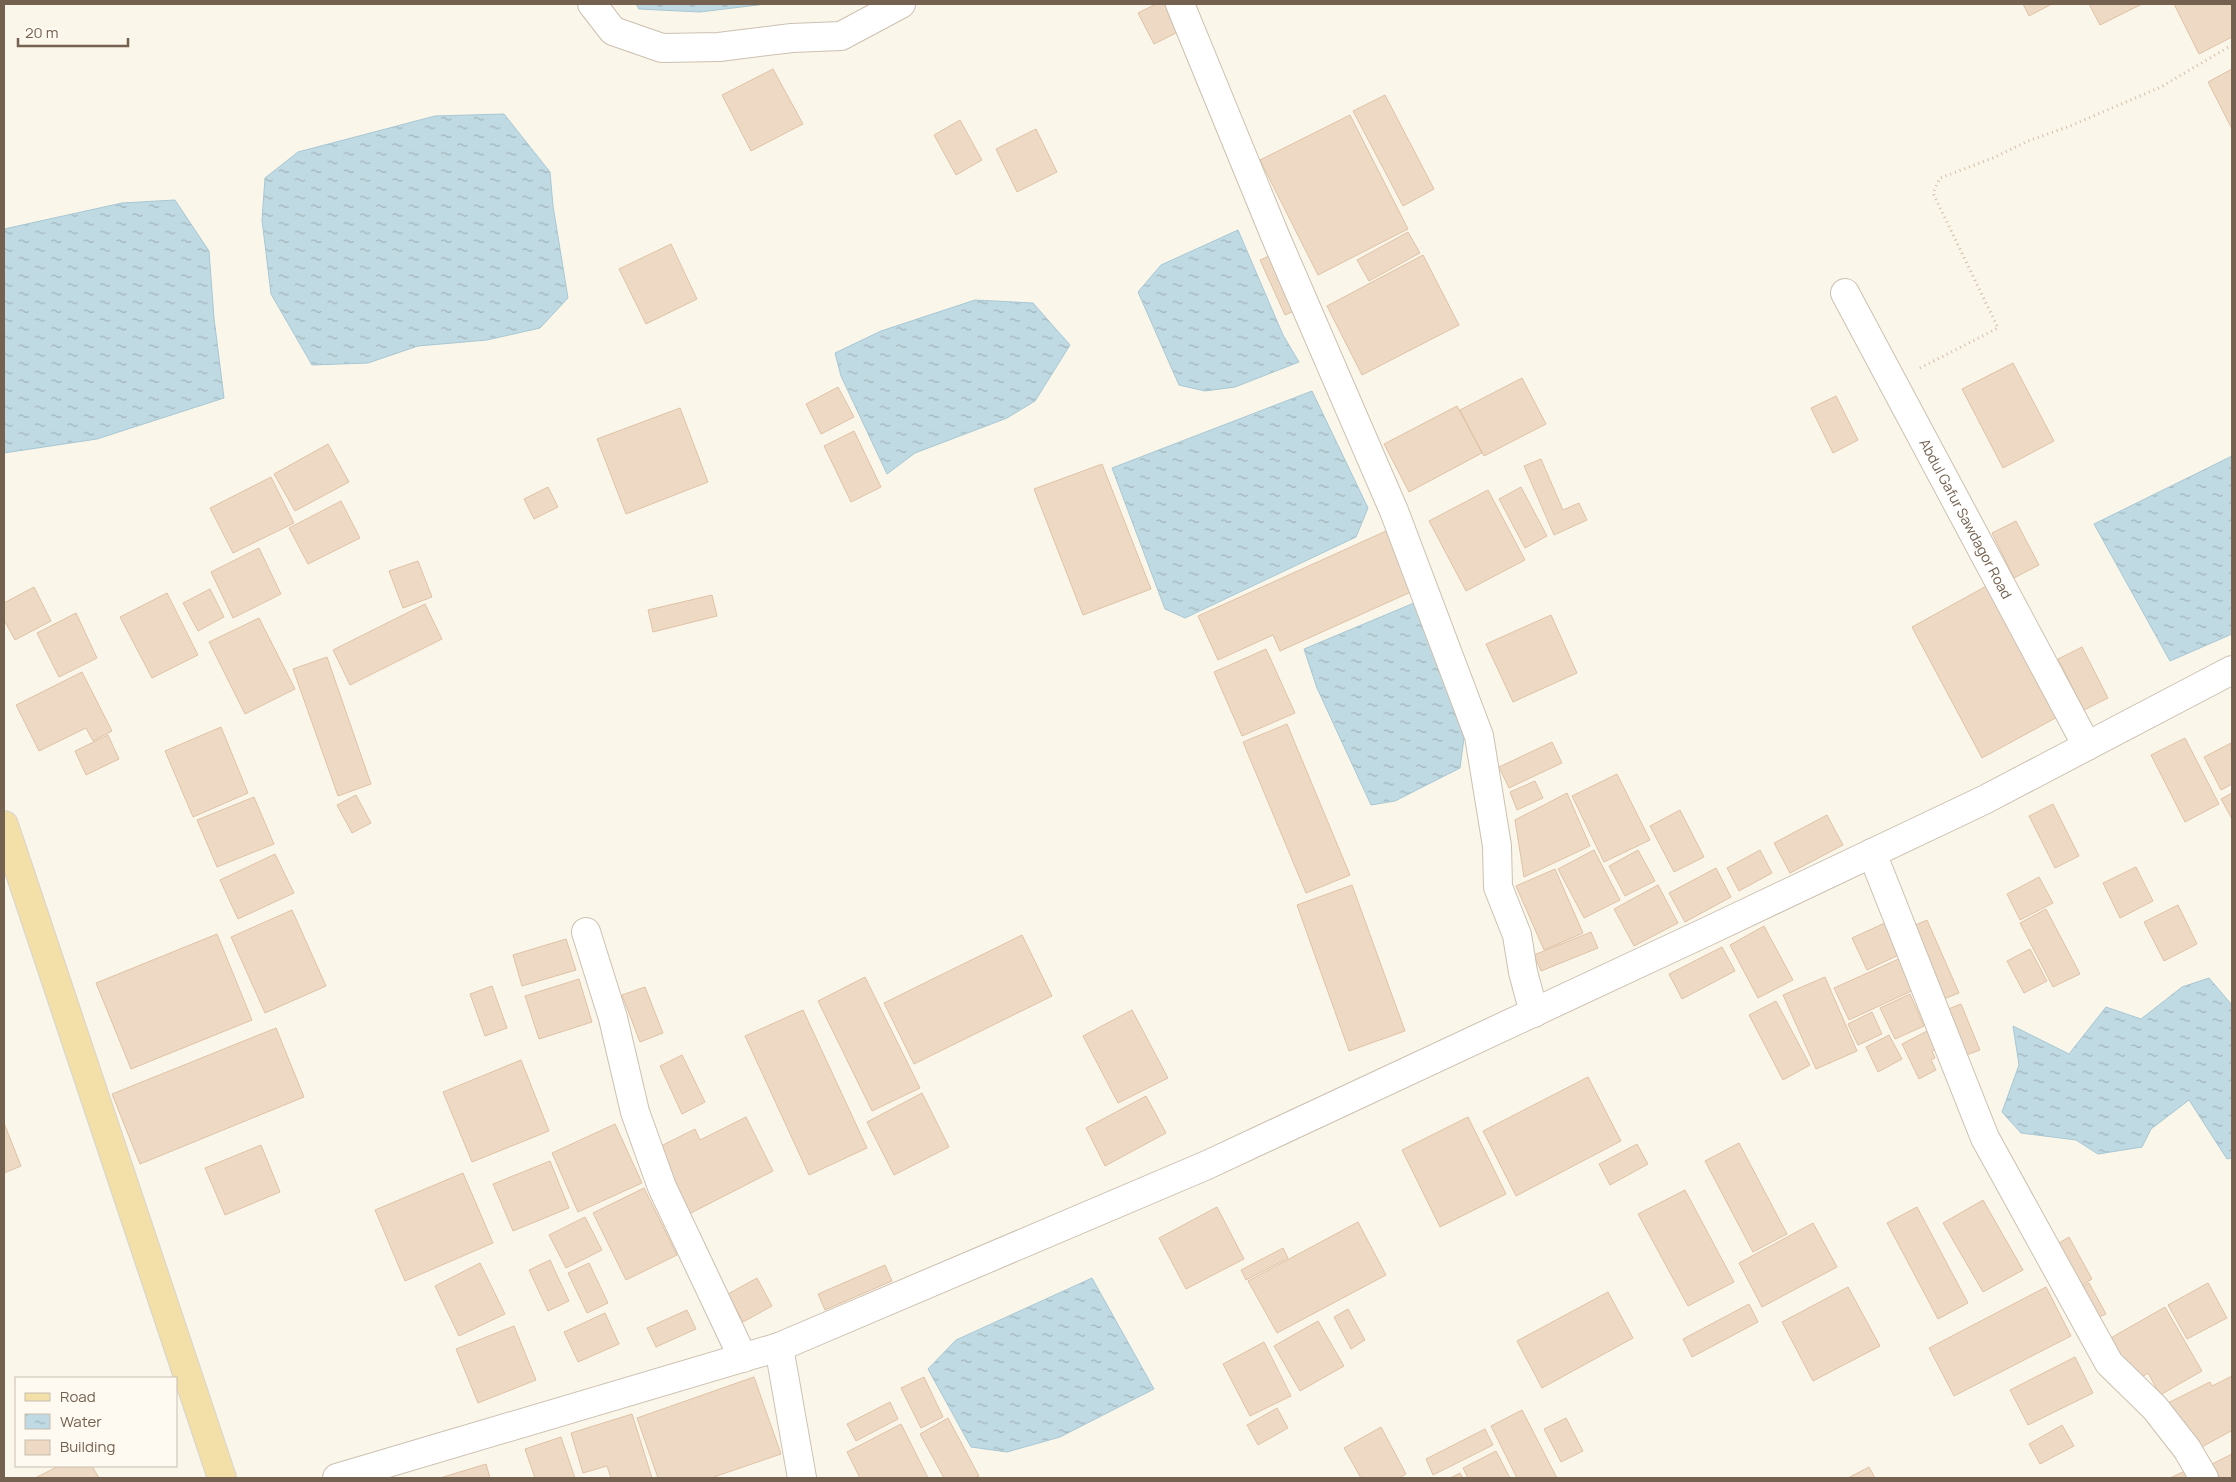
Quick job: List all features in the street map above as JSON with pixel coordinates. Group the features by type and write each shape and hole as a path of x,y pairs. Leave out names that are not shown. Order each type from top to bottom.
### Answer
{"main road":[{"path":"4,825 222,1478"}],"street":[{"path":"592,4 613,30 662,48 719,47 792,38 841,36 901,4"},
{"path":"1180,4 1276,238 1394,511 1479,736 1497,846 1498,887 1517,935 1523,972 1534,1013"},
{"name":"Abdul Gafur Sawdagor Road","path":"1845,293 2087,746"},
{"path":"337,1478 780,1347 1207,1165 1984,800 2232,670"},
{"path":"1872,853 1985,1138 2109,1364 2155,1408 2187,1449 2204,1478"},
{"path":"586,932 613,1018 635,1112 662,1187 743,1358"},
{"path":"780,1347 802,1478"}],"path":[{"path":"1892,382 1998,328 1933,193 1940,178 2161,87 2232,45"}],"water":[{"path":"636,4 766,4 700,12 639,9"},
{"path":"504,114 550,172 553,206 568,298 540,328 487,340 418,346 368,363 312,365 271,294 262,220 265,178 298,152 435,116"},
{"path":"175,200 209,251 214,318 224,398 97,439 4,453 4,229 122,203"},
{"path":"1238,230 1283,335 1299,362 1235,387 1205,391 1179,385 1138,292 1161,265"},
{"path":"975,300 1033,303 1070,345 1035,401 1007,418 915,453 887,474 841,376 835,353 881,331"},
{"path":"1312,391 1368,508 1356,537 1185,618 1165,609 1112,468"},
{"path":"2232,456 2232,634 2170,661 2094,524"},
{"path":"1414,603 1464,738 1460,768 1395,801 1371,805 1317,688 1304,649"},
{"path":"2209,978 2232,1005 2232,1158 2227,1159 2189,1100 2151,1129 2142,1147 2098,1154 2076,1140 2021,1133 2002,1112 2019,1065 2013,1026 2069,1054 2106,1007 2141,1019 2182,987"},
{"path":"1092,1278 1154,1389 1060,1437 1007,1452 971,1447 928,1369 956,1340"}],"building":[{"path":"1156,4 1174,4 1186,28 1154,44 1138,13"},
{"path":"2023,4 2052,4 2029,16"},
{"path":"2089,4 2142,4 2100,25"},
{"path":"2174,4 2232,4 2232,37 2199,54"},
{"path":"773,69 803,124 751,151 722,95"},
{"path":"2232,69 2232,129 2208,82"},
{"path":"1385,95 1434,189 1403,206 1353,111"},
{"path":"1350,115 1408,229 1318,275 1260,160"},
{"path":"960,120 982,160 956,175 934,135"},
{"path":"1036,129 1057,172 1017,192 996,149"},
{"path":"1408,232 1420,253 1369,281 1357,260"},
{"path":"671,244 697,299 646,324 619,269"},
{"path":"1278,252 1303,307 1285,315 1260,260"},
{"path":"1423,255 1459,325 1362,375 1327,306"},
{"path":"2013,363 2054,441 2003,468 1962,389"},
{"path":"1522,378 1546,424 1484,456 1460,410"},
{"path":"838,387 854,417 821,434 806,404"},
{"path":"1836,396 1858,440 1833,453 1811,408"},
{"path":"1457,406 1482,453 1409,492 1384,444"},
{"path":"680,408 708,482 626,514 597,439"},
{"path":"854,431 881,487 851,502 824,446"},
{"path":"328,444 349,482 295,511 274,474"},
{"path":"1541,459 1563,510 1579,503 1587,520 1554,535 1524,466"},
{"path":"1102,464 1151,589 1083,615 1034,489"},
{"path":"271,477 294,523 233,553 210,508"},
{"path":"548,487 558,507 534,519 524,499"},
{"path":"1521,487 1547,536 1525,548 1499,499"},
{"path":"1488,490 1525,560 1466,591 1429,521"},
{"path":"341,501 360,538 308,564 289,528"},
{"path":"2016,521 2039,565 2014,578 1992,533"},
{"path":"1386,531 1413,591 1280,651 1273,635 1218,660 1198,616"},
{"path":"259,548 281,594 233,618 211,572"},
{"path":"418,561 432,597 403,608 389,571"},
{"path":"1990,584 2061,715 1982,758 1912,627"},
{"path":"34,587 51,621 15,640 4,620 4,603"},
{"path":"210,589 224,617 198,631 183,603"},
{"path":"167,593 198,655 152,678 120,617"},
{"path":"712,595 717,616 653,632 648,610"},
{"path":"425,604 442,639 350,685 333,650"},
{"path":"76,613 97,658 59,677 37,633"},
{"path":"1551,615 1577,673 1513,702 1486,644"},
{"path":"259,618 295,689 245,714 209,642"},
{"path":"2082,647 2108,698 2084,710 2058,659"},
{"path":"1266,649 1295,713 1242,736 1214,672"},
{"path":"327,657 371,784 338,796 293,669"},
{"path":"82,672 112,731 93,741 86,728 39,751 16,705"},
{"path":"1287,724 1350,875 1306,893 1243,742"},
{"path":"221,727 248,793 193,817 165,751"},
{"path":"108,735 119,759 86,775 75,751"},
{"path":"2185,738 2219,804 2185,822 2151,755"},
{"path":"1552,742 1562,763 1509,788 1499,767"},
{"path":"2231,743 2232,784 2221,790 2204,757"},
{"path":"1617,774 1650,840 1604,862 1572,796"},
{"path":"1535,781 1543,798 1517,810 1510,792"},
{"path":"1567,793 1590,846 1524,877 1515,820"},
{"path":"2232,793 2232,819 2221,799"},
{"path":"356,795 371,823 352,833 337,805"},
{"path":"254,797 274,844 217,867 197,820"},
{"path":"2053,804 2079,856 2055,868 2029,816"},
{"path":"1680,810 1704,857 1674,872 1650,826"},
{"path":"1827,815 1843,845 1790,873 1774,843"},
{"path":"1594,850 1620,900 1584,918 1558,869"},
{"path":"1638,850 1655,881 1625,896 1609,866"},
{"path":"1760,850 1772,873 1739,891 1727,868"},
{"path":"275,854 294,893 238,919 220,880"},
{"path":"2136,867 2153,901 2120,918 2103,883"},
{"path":"1716,868 1731,897 1685,922 1669,893"},
{"path":"1555,869 1583,933 1544,950 1516,886"},
{"path":"2039,877 2053,903 2020,920 2007,894"},
{"path":"1352,885 1405,1031 1349,1051 1297,905"},
{"path":"1658,885 1678,923 1634,946 1614,909"},
{"path":"2178,905 2197,944 2164,961 2144,922"},
{"path":"2046,909 2080,974 2053,987 2020,923"},
{"path":"292,910 326,986 265,1013 231,937"},
{"path":"1927,920 1959,993 1936,1002 1904,930"},
{"path":"1889,921 1903,953 1867,970 1852,938"},
{"path":"1764,926 1793,980 1758,998 1730,945"},
{"path":"1591,932 1598,948 1541,971 1534,955"},
{"path":"217,934 252,1020 131,1069 96,983"},
{"path":"1022,935 1052,996 914,1064 884,1003"},
{"path":"566,939 576,970 522,986 513,955"},
{"path":"1722,947 1735,971 1682,999 1669,974"},
{"path":"2030,949 2047,981 2024,993 2007,961"},
{"path":"1903,957 1918,988 1849,1020 1834,988"},
{"path":"865,977 920,1088 872,1111 818,1001"},
{"path":"1825,977 1857,1051 1816,1069 1783,995"},
{"path":"579,979 592,1022 539,1039 525,996"},
{"path":"492,986 507,1028 485,1036 470,994"},
{"path":"645,987 663,1033 640,1042 622,995"},
{"path":"1910,994 1924,1026 1895,1039 1880,1008"},
{"path":"1776,1001 1810,1065 1783,1080 1749,1015"},
{"path":"1961,1004 1980,1050 1955,1059 1936,1014"},
{"path":"803,1010 867,1148 809,1175 745,1036"},
{"path":"1132,1010 1168,1078 1118,1103 1083,1036"},
{"path":"1872,1012 1882,1034 1858,1045 1848,1024"},
{"path":"276,1028 304,1097 140,1164 112,1094"},
{"path":"1931,1029 1940,1047 1932,1051 1935,1058 1931,1060 1936,1070 1919,1079 1902,1044"},
{"path":"1889,1035 1902,1059 1878,1072 1866,1047"},
{"path":"682,1055 705,1102 682,1114 660,1066"},
{"path":"521,1060 549,1131 472,1162 443,1092"},
{"path":"1588,1077 1621,1141 1516,1196 1483,1131"},
{"path":"922,1093 949,1147 894,1175 867,1122"},
{"path":"1146,1096 1166,1133 1105,1166 1086,1128"},
{"path":"746,1117 773,1171 689,1214 655,1149 695,1129 700,1140"},
{"path":"1468,1117 1506,1194 1440,1227 1402,1150"},
{"path":"4,1123 21,1166 4,1173"},
{"path":"615,1124 642,1183 578,1212 552,1153"},
{"path":"1739,1143 1787,1234 1753,1252 1705,1161"},
{"path":"1637,1144 1648,1164 1610,1185 1599,1164"},
{"path":"261,1145 280,1192 225,1215 205,1168"},
{"path":"550,1161 569,1208 513,1231 493,1184"},
{"path":"463,1173 493,1243 405,1281 375,1210"},
{"path":"644,1188 677,1255 626,1280 593,1213"},
{"path":"1685,1190 1734,1282 1688,1306 1638,1214"},
{"path":"1983,1200 2023,1270 1983,1292 1943,1223"},
{"path":"1217,1207 1244,1259 1186,1289 1159,1238"},
{"path":"1917,1207 1968,1303 1938,1319 1887,1223"},
{"path":"585,1217 602,1250 566,1268 549,1235"},
{"path":"1358,1222 1386,1275 1277,1333 1248,1281"},
{"path":"1813,1223 1837,1267 1762,1307 1739,1263"},
{"path":"2069,1237 2092,1279 2077,1288 2054,1246"},
{"path":"1283,1248 1288,1258 1246,1280 1241,1270"},
{"path":"550,1260 569,1301 548,1311 529,1270"},
{"path":"480,1263 505,1314 459,1336 435,1286"},
{"path":"589,1263 608,1303 587,1313 568,1273"},
{"path":"885,1265 892,1281 825,1310 818,1294"},
{"path":"757,1278 772,1306 743,1322 728,1294"},
{"path":"2089,1283 2106,1314 2093,1320 2077,1289"},
{"path":"2208,1283 2227,1318 2187,1339 2168,1305"},
{"path":"1848,1287 1880,1346 1813,1381 1782,1322"},
{"path":"2046,1287 2071,1336 1954,1396 1929,1348"},
{"path":"1608,1292 1633,1338 1542,1388 1517,1341"},
{"path":"1749,1304 1758,1322 1692,1357 1683,1339"},
{"path":"2165,1307 2202,1371 2160,1395 2148,1373 2134,1382 2109,1339"},
{"path":"1348,1309 1365,1340 1351,1349 1334,1317"},
{"path":"687,1310 696,1329 656,1347 647,1328"},
{"path":"605,1313 619,1344 578,1362 564,1332"},
{"path":"1318,1321 1344,1366 1300,1391 1274,1346"},
{"path":"514,1326 536,1380 478,1403 456,1349"},
{"path":"1264,1342 1291,1396 1250,1416 1223,1364"},
{"path":"2075,1357 2093,1393 2028,1425 2010,1390"},
{"path":"2232,1376 2232,1433 2231,1431 2198,1449 2184,1421 2173,1427 2162,1406 2210,1382 2212,1386"},
{"path":"754,1377 781,1454 711,1478 658,1478 637,1418"},
{"path":"924,1377 943,1417 921,1428 901,1388"},
{"path":"890,1402 898,1419 856,1441 847,1424"},
{"path":"1277,1408 1288,1428 1258,1445 1247,1425"},
{"path":"1522,1410 1557,1478 1517,1478 1491,1426"},
{"path":"632,1414 652,1478 611,1478 607,1466 583,1473 571,1433"},
{"path":"948,1418 979,1476 974,1478 944,1478 920,1434"},
{"path":"1566,1418 1583,1451 1561,1462 1544,1429"},
{"path":"901,1424 928,1478 860,1478 847,1452"},
{"path":"2062,1425 2074,1446 2040,1464 2029,1444"},
{"path":"1381,1427 1406,1474 1399,1478 1361,1478 1344,1448"},
{"path":"1485,1429 1493,1445 1433,1475 1426,1459"},
{"path":"561,1437 575,1478 535,1478 525,1449"},
{"path":"1496,1451 1510,1478 1468,1478 1463,1468"},
{"path":"2232,1454 2232,1478 2220,1478 2212,1464"},
{"path":"486,1464 490,1478 440,1478"},
{"path":"57,1467 93,1467 99,1478 35,1478"},
{"path":"1869,1467 1875,1478 1848,1478"},
{"path":"2187,1470 2191,1478 2170,1478"},
{"path":"1460,1473 1463,1478 1450,1478"}]}
